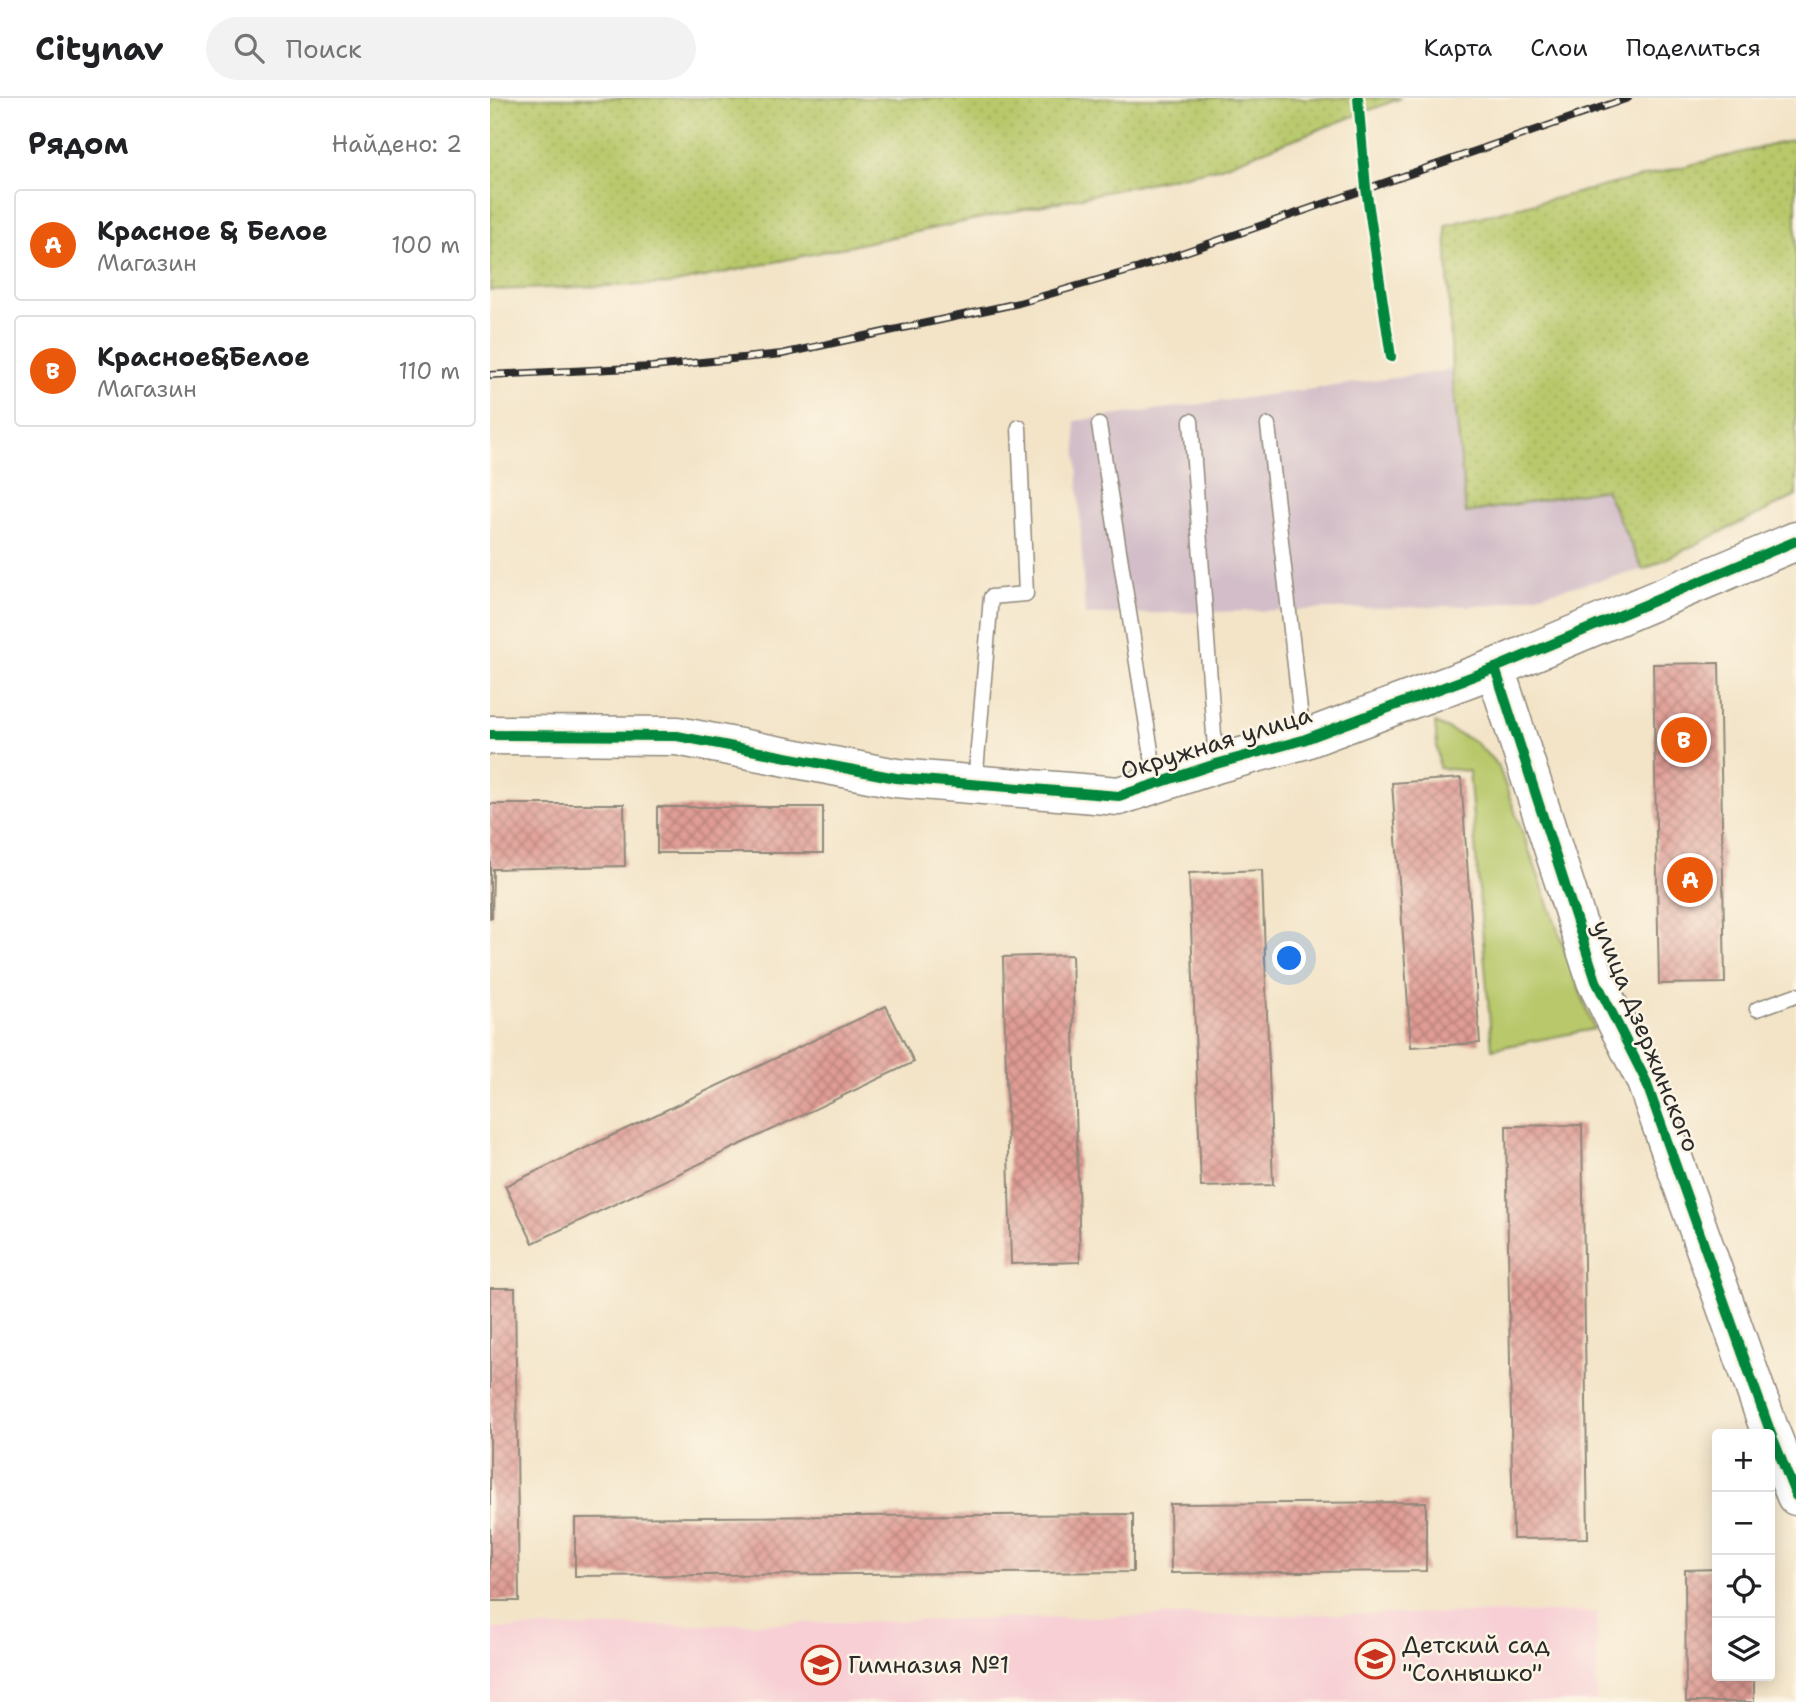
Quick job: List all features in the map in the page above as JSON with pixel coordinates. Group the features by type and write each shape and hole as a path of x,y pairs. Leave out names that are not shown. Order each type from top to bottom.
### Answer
{"street":[{"name":"Окружная улица","path":"490,734 677,736 896,778 1119,796 1216,764 1303,740 1495,668 1796,541"},
{"name":"улица Дзержинского","path":"1495,668 1596,981 1644,1079 1770,1431 1796,1496"}],"lane":[{"path":"1191,421 1216,764"},
{"path":"1099,425 1156,784"},
{"path":"1268,425 1303,740"},
{"path":"975,784 991,597 1026,594 1018,427"},
{"path":"1757,1009 1796,995"}],"shaded area":[{"path":"1452,370 1466,513 1605,489 1643,570 1494,605 1085,615 1075,421"},
{"path":"1597,1612 1597,1702 490,1702 490,1629 1151,1616"}],"green space":[{"path":"490,98 1401,98 1218,168 671,284 490,290"},
{"path":"1796,139 1796,496 1643,570 1605,489 1466,513 1452,370 1446,225"},
{"path":"1435,723 1474,741 1498,765 1594,1029 1492,1049 1469,771 1439,768"}],"building":[{"path":"1719,663 1725,983 1659,984 1653,664"},
{"path":"1461,778 1480,1043 1411,1047 1392,783"},
{"path":"490,804 624,804 625,866 493,869 490,918"},
{"path":"657,807 823,807 823,853 657,853"},
{"path":"1262,870 1273,1185 1201,1187 1189,873"},
{"path":"1072,955 1080,1262 1011,1264 1003,957"},
{"path":"886,1006 914,1062 533,1243 505,1186"},
{"path":"1582,1125 1588,1538 1513,1539 1506,1126"},
{"path":"490,1288 515,1288 519,1601 490,1601"},
{"path":"1426,1502 1426,1571 1171,1573 1170,1504"},
{"path":"1133,1514 1133,1572 575,1576 575,1518"},
{"path":"1712,1569 1712,1681 1754,1681 1754,1702 1686,1702 1685,1570"}],"railway":[{"path":"490,375 652,367 782,354 1019,303 1139,268 1628,98"}],"cycle path":[{"path":"1358,98 1366,188 1391,357"},
{"path":"490,735 677,736 896,778 1119,796 1216,764 1303,740 1495,668 1796,541"},
{"path":"1495,668 1596,981 1645,1079 1770,1431 1796,1496"}],"place":[{"name":"Красное&Белое","path":"1684,740"},
{"name":"Красное & Белое","path":"1690,880"},
{"name":"Детский сад \"Солнышко\"","path":"1375,1659"},
{"name":"Гимназия №1","path":"821,1665"}]}
